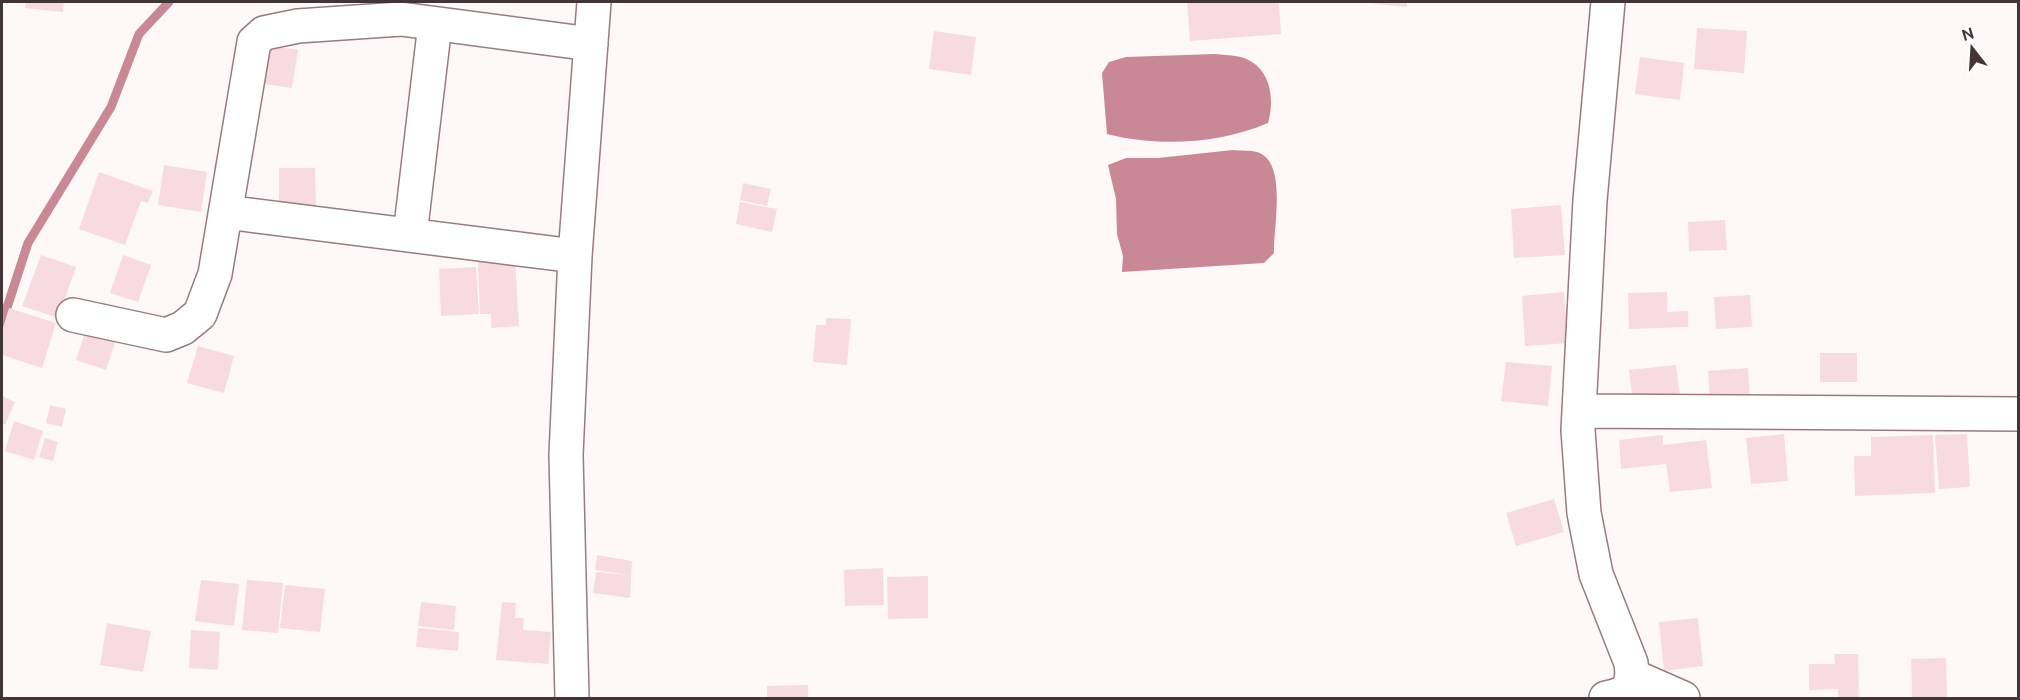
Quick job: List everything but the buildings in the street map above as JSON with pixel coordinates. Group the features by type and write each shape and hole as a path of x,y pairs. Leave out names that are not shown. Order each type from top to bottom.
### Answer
{"street":[{"path":"572,699 566,455 575,256 594,2"},
{"path":"1606,699 1627,692 1633,676 1631,663 1596,574 1584,513 1579,411 1590,200 1608,2"},
{"path":"73,315 166,335 183,328 200,314 215,274 254,42 264,33 298,26 401,20 591,44"},
{"path":"410,235 435,24"},
{"path":"226,212 575,256"},
{"path":"1579,411 2019,414"},
{"path":"1633,676 1683,699"}],"shaded area":[{"path":"1215,54 1244,58 1260,69 1269,85 1271,95 1268,123 1229,135 1188,141 1147,141 1107,134 1102,73 1109,62 1126,57"},
{"path":"1233,150 1257,152 1267,158 1273,168 1277,196 1274,253 1264,263 1122,272 1123,256 1117,234 1116,199 1108,165 1126,158 1158,158"}],"waterway":[{"path":"2,323 28,243 111,107 139,34 169,2"}]}
